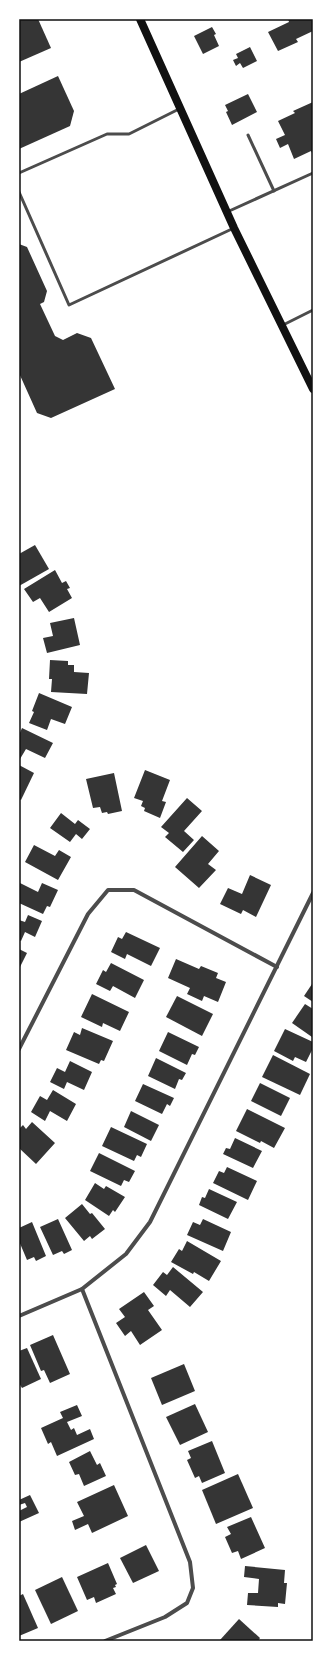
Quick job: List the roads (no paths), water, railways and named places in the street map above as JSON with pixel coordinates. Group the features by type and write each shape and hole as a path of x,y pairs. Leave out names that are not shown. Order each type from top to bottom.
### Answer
{"main road":[{"path":"140,19 234,228 313,389"}],"street":[{"path":"19,1049 88,914 108,890 134,890 277,967"},
{"path":"19,1316 82,1289 126,1254 150,1222 313,893"},
{"path":"82,1289 190,1562 193,1588 187,1603 165,1617 105,1641"}],"lane":[{"path":"19,173 107,134 129,134 180,108"},
{"path":"248,134 274,191"},
{"path":"227,212 313,173"},
{"path":"19,192 69,305 234,228"},
{"path":"282,325 313,310"}]}
